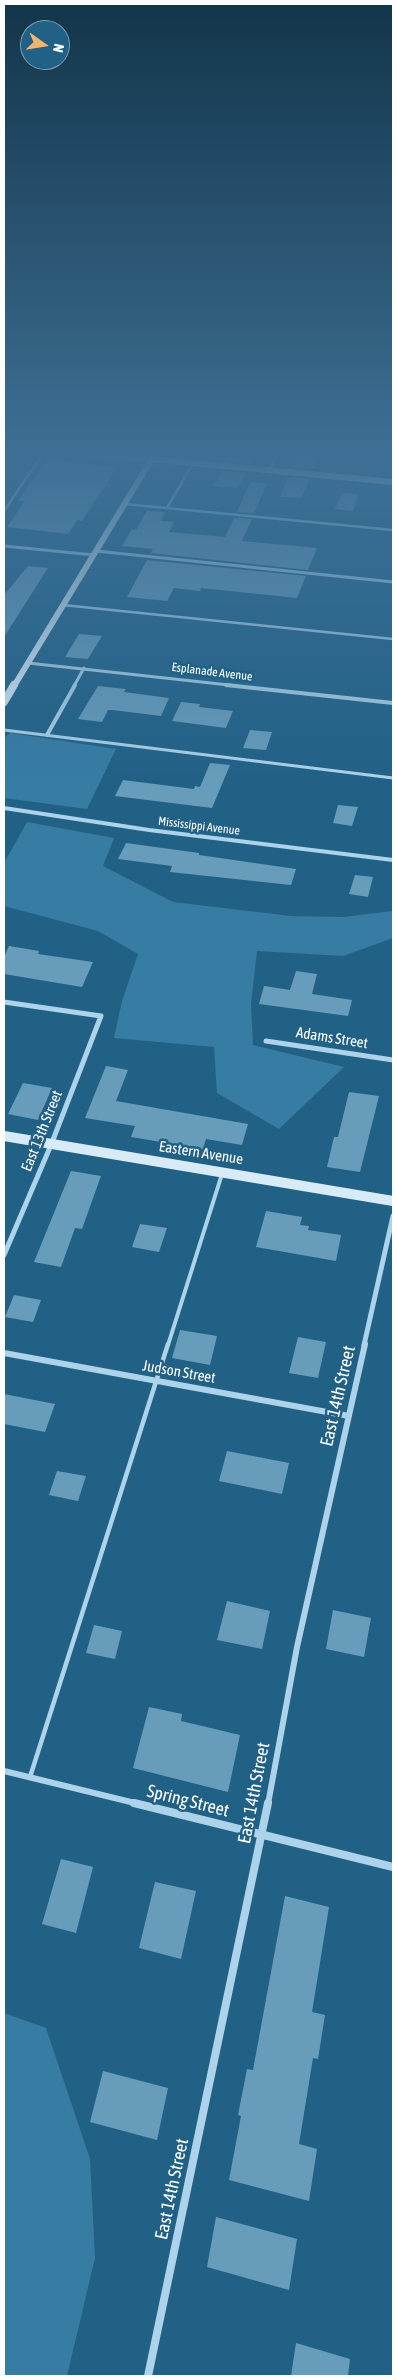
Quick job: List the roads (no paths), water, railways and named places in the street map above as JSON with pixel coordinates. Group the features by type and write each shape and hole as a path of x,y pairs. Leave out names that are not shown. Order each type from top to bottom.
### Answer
{"street":[{"path":"4,702 89,563"},
{"path":"198,563 393,582"},
{"name":"Esplanade Avenue","path":"28,662 393,703"},
{"path":"47,735 84,668"},
{"name":"Mississippi Avenue","path":"4,808 149,830 393,860"},
{"name":"East 13th Street","path":"4,1002 101,1016 51,1144 4,1255"},
{"name":"Adams Street","path":"266,1041 393,1060"},
{"name":"Eastern Avenue","path":"4,1136 393,1201"},
{"name":"East 14th Street","path":"148,2376 262,1835 297,1647 393,1216"},
{"name":"Judson Street","path":"4,1353 349,1416"},
{"name":"Spring Street","path":"4,1771 393,1867"}],"lane":[{"path":"63,605 393,639"},
{"path":"4,730 393,778"},
{"path":"30,1777 222,1172"}]}
